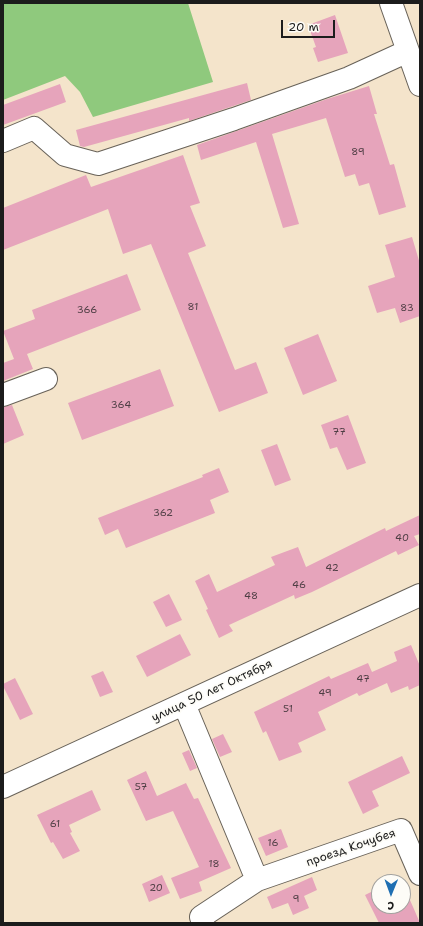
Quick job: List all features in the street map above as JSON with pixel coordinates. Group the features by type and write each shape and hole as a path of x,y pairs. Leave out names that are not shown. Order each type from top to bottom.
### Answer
{"street":[{"path":"391,3 420,84"},
{"path":"3,141 34,128 65,155 98,164 234,119 349,78 408,51"},
{"path":"3,395 46,379"},
{"name":"улица 50 лет Октября","path":"3,787 420,595"},
{"path":"184,704 257,880"},
{"name":"проезд Кочубея","path":"203,923 201,917 257,880 401,830 420,874"}],"green space":[{"path":"3,3 188,3 213,82 93,117 80,92 65,76 3,100"}],"building":[{"path":"335,15 348,53 318,62 313,48 316,47 308,25"},
{"path":"247,83 251,100 189,121 189,118 84,147 80,146 76,130"},
{"path":"60,84 66,102 3,125 3,105"},
{"path":"369,86 377,114 374,114 390,165 394,164 406,207 379,215 369,183 359,186 355,174 345,177 326,118 272,134 299,224 283,228 256,142 201,160 197,145 327,99"},
{"path":"183,155 200,203 190,206 206,246 188,253 235,370 256,362 268,393 219,412 151,244 123,254 108,209 3,250 3,208 86,175 91,187"},
{"path":"412,237 420,264 420,316 400,323 395,308 377,313 368,286 395,277 385,245"},
{"path":"127,274 141,310 27,354 33,369 3,381 3,363 14,359 3,331 35,319 32,310"},
{"path":"318,334 337,381 303,395 284,348"},
{"path":"160,369 174,406 82,440 68,403"},
{"path":"12,405 24,435 3,444 3,407"},
{"path":"348,415 366,463 347,470 337,447 330,449 321,425"},
{"path":"277,444 291,480 275,486 261,450"},
{"path":"219,468 229,492 210,500 215,513 126,548 118,529 105,535 98,518 203,477 202,475"},
{"path":"420,515 420,534 414,536 419,545 398,555 396,551 312,592 295,599 294,595 229,625 233,631 219,638 195,581 209,574 217,592 275,565 271,557 298,547 306,567 385,528 386,531"},
{"path":"169,594 182,620 166,627 153,602"},
{"path":"180,634 191,655 147,677 136,656"},
{"path":"411,645 420,666 420,685 409,690 408,686 391,693 387,683 359,696 357,693 318,712 326,730 298,743 302,752 279,761 266,731 263,733 254,712 329,676 331,679 368,663 372,672 397,661 394,652"},
{"path":"103,671 113,692 100,697 91,676"},
{"path":"15,678 33,714 20,720 3,686 3,684"},
{"path":"223,734 232,752 220,757 212,739"},
{"path":"189,750 197,768 190,771 182,753"},
{"path":"402,756 410,773 372,791 379,806 363,814 348,782"},
{"path":"146,771 157,796 186,783 194,799 198,798 231,868 199,882 202,891 180,899 171,878 199,867 173,811 146,821 127,780"},
{"path":"92,790 101,810 69,825 72,832 70,833 80,851 63,859 53,842 51,843 37,815"},
{"path":"281,829 288,847 266,856 258,838"},
{"path":"162,875 170,893 149,902 142,884"},
{"path":"312,877 317,890 304,896 309,908 293,915 288,903 272,909 267,897"},
{"path":"371,892 371,907 365,895"},
{"path":"411,902 420,923 379,923 374,914 411,914"}]}
